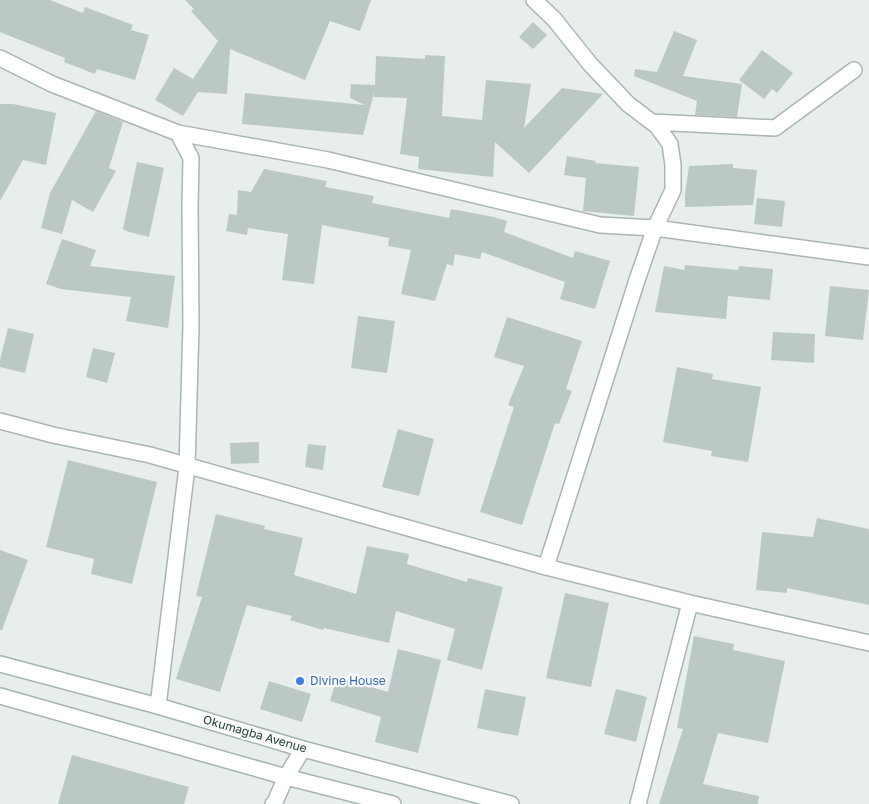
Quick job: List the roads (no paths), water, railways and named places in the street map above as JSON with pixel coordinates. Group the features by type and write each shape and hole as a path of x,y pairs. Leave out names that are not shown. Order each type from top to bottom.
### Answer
{"street":[{"path":"534,0 554,19 590,64 615,91 628,104 657,126 670,144 673,165 673,190 655,228 546,567"},
{"path":"0,58 52,84 178,133 328,160 600,225 655,228 869,257"},
{"path":"652,122 775,128 854,70"},
{"path":"158,706 187,467 191,325 191,158 178,133"},
{"path":"0,421 53,435 150,455 546,567 690,604 869,642"},
{"path":"638,804 690,604"},
{"name":"Okumagba Avenue","path":"0,664 511,804"},
{"path":"0,696 286,777 393,804"},
{"path":"275,803 286,777 302,748"}],"place":[{"name":"Divine House","path":"300,681"}]}
